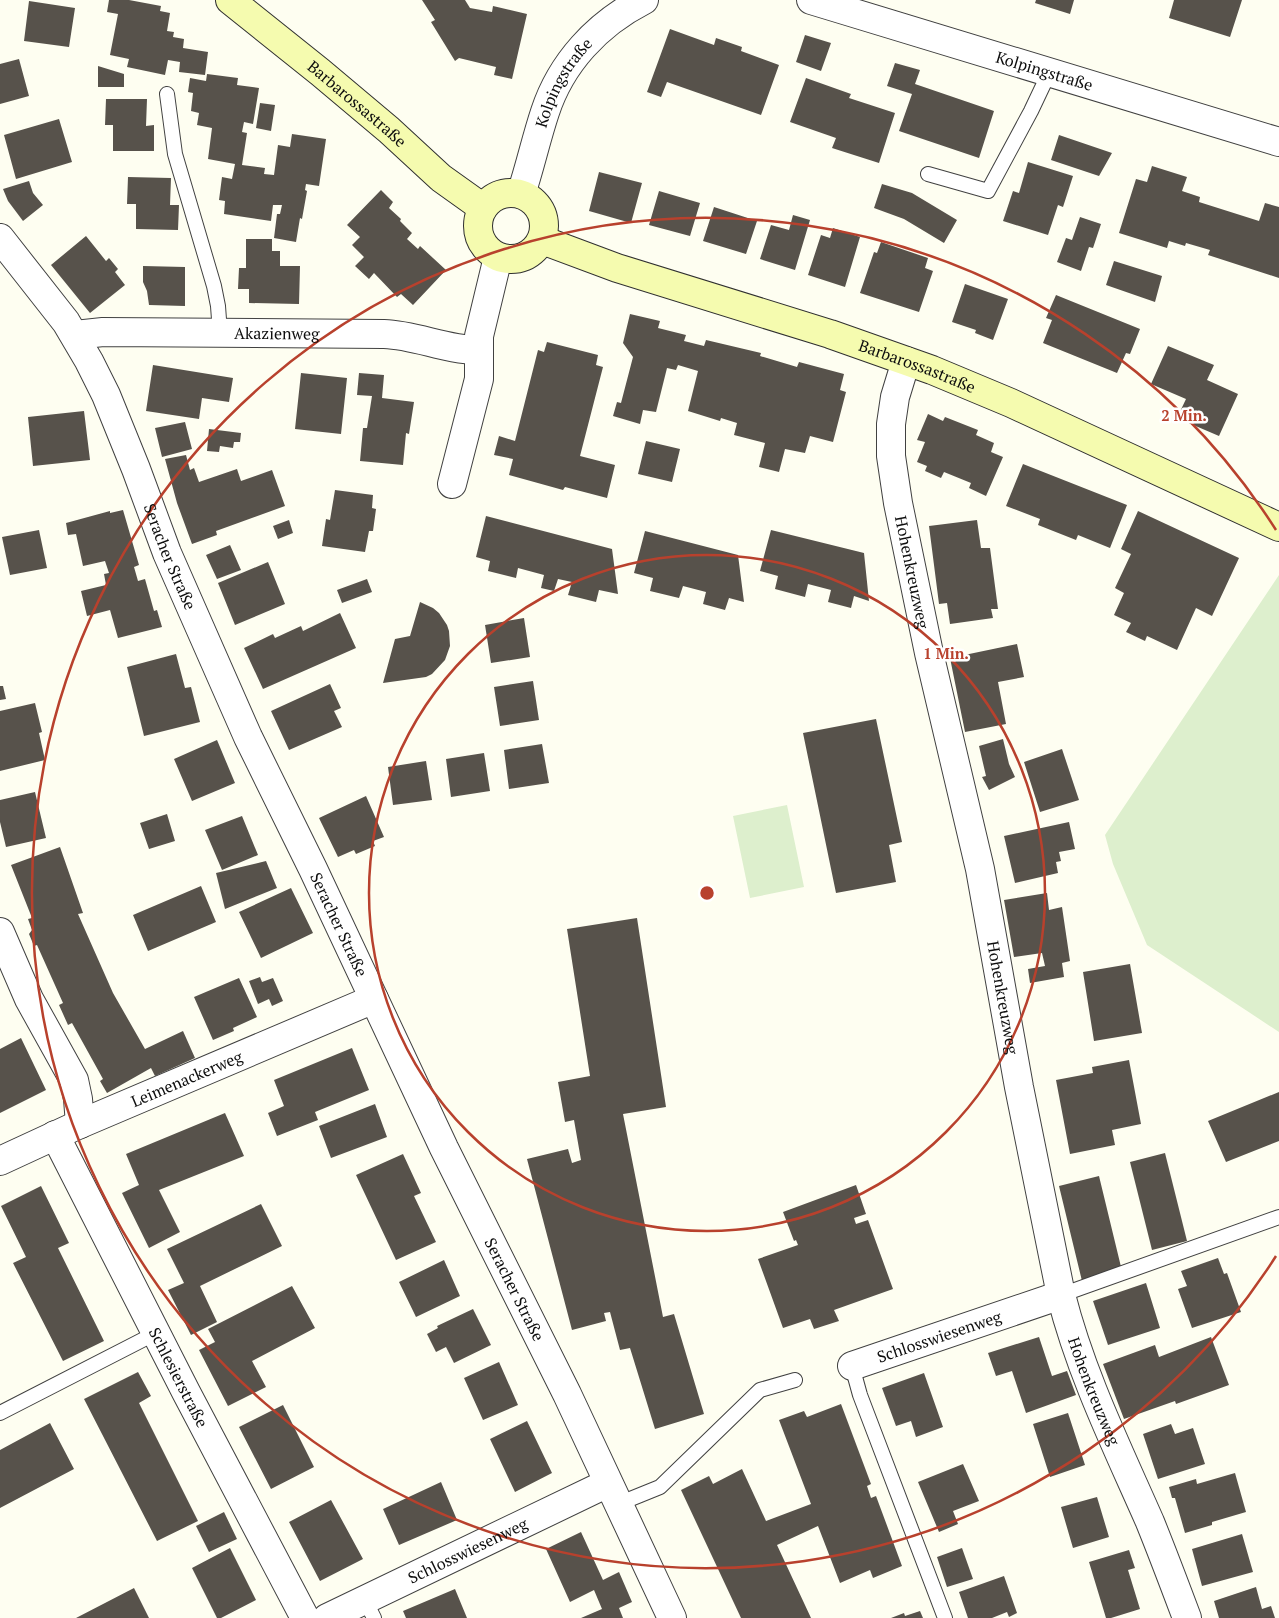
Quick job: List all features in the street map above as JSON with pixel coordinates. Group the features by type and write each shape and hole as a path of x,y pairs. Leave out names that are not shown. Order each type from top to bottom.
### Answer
{"street":[{"name":"Barbarossastraße","path":"230,0 320,72 442,178 483,208"},
{"name":"Kolpingstraße","path":"521,194 545,112 558,82 578,51 613,7 644,0"},
{"name":"Kolpingstraße","path":"811,0 1279,142"},
{"path":"511,193 521,194 536,203 541,209 545,225 542,240 535,250 525,257 516,259 498,257 486,248 479,234 478,226 483,208 494,196 511,193"},
{"name":"Seracher Straße","path":"0,238 56,306 75,335 97,378 121,430 167,553 248,737 452,1166 566,1394 672,1618"},
{"name":"Barbarossastraße","path":"542,240 617,268 830,334 1011,402 1279,528"},
{"path":"452,484 479,379 478,350 481,325 498,257"},
{"name":"Akazienweg","path":"75,335 103,332 393,334 460,350 478,350"},
{"name":"Hohenkreuzweg","path":"906,361 894,397 891,424 891,456 898,503 929,653 980,868 996,966 1061,1295 1070,1328 1095,1397 1153,1530 1187,1618"},
{"path":"0,932 29,999 74,1080 80,1124"},
{"name":"Leimenackerweg","path":"0,1161 80,1124 374,999"},
{"name":"Schlesierstraße","path":"55,1135 305,1618"},
{"name":"Schlosswiesenweg","path":"852,1366 1061,1295"},
{"name":"Schlosswiesenweg","path":"326,1618 369,1609 613,1493"}],"lane":[{"path":"928,174 988,191 1049,73"},
{"path":"167,94 175,154 214,286 220,333"},
{"name":"Schlosswiesenweg","path":"1061,1295 1279,1217"},
{"path":"0,1413 156,1333"},
{"name":"Schlosswiesenweg","path":"852,1366 860,1395 945,1618"},
{"name":"Schlosswiesenweg","path":"613,1493 660,1487 760,1390 795,1380"}],"green space":[{"path":"1279,575 1279,1032 1147,945 1113,864 1105,835"},
{"path":"787,805 804,887 750,898 733,816"}],"building":[{"path":"109,0 129,0 161,6 160,11 170,13 167,31 174,32 173,37 184,39 183,48 208,52 205,75 179,72 180,62 168,60 165,75 127,67 129,59 110,55 118,14 107,12"},
{"path":"422,0 465,0 470,8 492,12 493,6 527,14 512,79 494,75 496,67 459,58 455,61 431,22 435,20"},
{"path":"1036,0 1074,0 1070,14 1035,3"},
{"path":"1174,0 1242,0 1230,37 1169,18"},
{"path":"29,1 75,8 69,47 24,41"},
{"path":"670,29 714,45 716,38 742,47 741,51 779,65 761,115 667,82 661,97 647,92"},
{"path":"805,35 831,43 821,71 796,62"},
{"path":"19,59 29,96 0,104 0,64"},
{"path":"895,63 920,70 915,84 994,111 979,158 899,131 912,94 887,86"},
{"path":"98,66 124,74 124,87 98,87"},
{"path":"207,74 238,78 237,85 259,88 253,124 244,122 242,132 247,133 242,165 265,168 264,174 274,175 278,145 290,147 292,134 326,139 319,186 306,184 305,190 307,191 296,242 274,238 277,214 280,214 282,205 273,205 271,221 224,214 225,201 219,200 222,177 232,179 235,164 208,159 212,128 197,125 199,113 191,111 193,93 188,92 190,78 206,81"},
{"path":"806,78 851,94 849,98 895,113 879,163 832,148 836,138 790,122"},
{"path":"106,99 147,99 146,126 154,125 154,151 113,151 113,125 105,125"},
{"path":"260,103 275,105 271,131 256,128"},
{"path":"59,119 72,162 16,179 4,135"},
{"path":"1059,135 1112,153 1099,176 1051,160"},
{"path":"1028,162 1073,176 1063,207 1058,205 1048,235 1003,221 1013,191 1019,193"},
{"path":"1152,166 1187,177 1182,191 1200,197 1199,202 1259,221 1265,203 1279,207 1279,278 1208,255 1210,250 1186,243 1185,246 1169,241 1167,248 1119,233 1136,179 1147,182"},
{"path":"599,172 642,183 631,223 589,211"},
{"path":"128,177 171,178 170,205 179,205 178,230 136,229 136,204 127,204"},
{"path":"29,181 33,193 43,205 23,221 8,201 3,189"},
{"path":"882,184 912,193 957,220 944,243 904,219 874,208"},
{"path":"381,190 393,202 389,208 412,233 407,239 418,249 420,246 446,270 413,305 401,294 397,297 374,273 369,279 355,266 364,257 352,245 360,237 347,225"},
{"path":"659,191 700,203 690,236 649,225"},
{"path":"714,207 757,221 746,254 703,241"},
{"path":"793,215 810,220 795,270 760,259 771,225 789,230"},
{"path":"1080,217 1101,224 1093,248 1089,247 1081,271 1057,262 1066,238 1072,240"},
{"path":"833,228 860,237 845,287 808,275 821,235 830,238"},
{"path":"86,236 106,261 109,258 118,269 115,272 125,285 90,313 51,265"},
{"path":"246,239 272,239 272,251 280,251 280,266 300,266 299,304 249,303 249,289 238,289 239,268 246,268"},
{"path":"881,242 928,258 925,268 933,271 919,312 860,293 874,252 877,253"},
{"path":"1114,261 1162,276 1155,302 1106,285"},
{"path":"143,266 185,267 185,306 149,305 147,291 143,282"},
{"path":"965,284 1008,299 993,340 975,333 976,330 952,322"},
{"path":"1056,295 1140,329 1130,354 1126,353 1117,373 1043,343 1052,320 1046,318"},
{"path":"630,314 660,321 658,328 686,335 684,341 704,346 706,340 761,353 760,356 797,367 799,362 844,374 840,390 846,392 833,442 810,436 805,453 785,449 779,472 759,467 765,443 734,435 737,423 721,418 720,421 688,411 698,371 678,365 676,370 667,368 656,412 643,410 640,424 613,416 617,402 621,403 633,357 623,343"},
{"path":"547,342 598,355 596,365 603,367 580,456 615,465 607,498 565,487 563,490 509,475 513,459 494,455 499,436 515,441 538,350 544,352"},
{"path":"1168,346 1214,365 1207,380 1238,394 1219,436 1177,418 1186,399 1151,384"},
{"path":"153,365 233,378 229,402 202,398 199,419 146,411"},
{"path":"301,373 347,378 341,434 295,429"},
{"path":"359,373 384,375 382,398 414,402 409,434 406,433 403,465 360,461 363,428 367,428 372,396 357,395"},
{"path":"84,411 90,460 33,466 28,417"},
{"path":"928,414 943,421 945,417 978,430 976,435 994,443 991,452 1003,457 986,496 969,488 971,483 944,472 941,478 925,471 927,466 917,462 925,442 917,440"},
{"path":"185,422 192,449 162,457 155,428"},
{"path":"209,429 241,433 240,442 234,442 233,448 220,446 219,452 207,451"},
{"path":"646,441 680,449 672,482 638,474"},
{"path":"186,455 190,470 194,468 199,482 237,469 241,481 272,470 285,506 216,531 217,535 192,544 177,503 165,459"},
{"path":"1023,464 1127,505 1110,548 1078,535 1076,540 1038,525 1040,519 1006,506"},
{"path":"335,490 373,495 372,508 376,509 373,531 369,531 365,552 322,546 326,519 330,520"},
{"path":"123,510 139,565 134,567 138,581 145,579 154,611 157,610 162,627 118,638 110,610 87,616 81,591 106,585 104,574 109,573 105,561 83,566 76,534 68,535 66,523 110,511 110,513"},
{"path":"1138,511 1239,558 1212,616 1196,608 1177,650 1147,636 1145,641 1126,632 1131,623 1114,615 1124,593 1115,588 1131,554 1121,549"},
{"path":"486,516 612,549 618,594 599,590 596,602 568,595 572,582 558,579 554,591 541,588 544,575 518,568 516,578 488,571 490,561 476,557"},
{"path":"289,520 293,533 278,539 273,526"},
{"path":"977,520 981,548 990,548 998,609 991,609 993,618 950,624 947,603 939,604 929,526"},
{"path":"39,530 47,568 10,575 2,537"},
{"path":"771,530 864,553 869,601 854,596 851,608 828,602 831,590 808,584 805,597 775,589 778,576 760,571"},
{"path":"645,531 738,555 744,602 729,598 725,610 703,604 706,592 683,586 679,598 650,591 653,578 634,573"},
{"path":"230,545 241,570 217,579 206,555"},
{"path":"268,562 285,604 235,625 218,583"},
{"path":"367,579 372,592 342,603 337,590"},
{"path":"420,602 439,613 447,625 450,646 445,660 432,674 426,677 383,683 395,639 410,636"},
{"path":"340,613 356,648 263,689 244,648 273,634 275,638 301,626 303,631"},
{"path":"524,618 530,657 491,663 485,625"},
{"path":"1017,644 1024,677 998,682 1006,724 965,732 950,658"},
{"path":"176,654 185,688 191,687 200,722 144,736 127,667"},
{"path":"533,681 539,720 500,726 494,687"},
{"path":"330,684 341,708 334,711 342,727 289,750 271,711"},
{"path":"0,686 3,686 6,699 0,700"},
{"path":"35,703 42,732 39,733 45,760 0,771 0,711"},
{"path":"876,719 902,842 889,845 896,882 836,893 803,733"},
{"path":"1003,739 1009,764 1015,777 989,790 982,777 986,776 979,746"},
{"path":"217,740 235,783 192,801 174,759"},
{"path":"542,744 549,783 509,789 504,750"},
{"path":"1062,749 1079,800 1040,812 1024,762"},
{"path":"484,753 490,791 451,797 446,759"},
{"path":"426,761 432,800 393,805 388,767"},
{"path":"35,792 46,838 6,847 0,822 0,800"},
{"path":"366,796 384,837 373,841 375,846 356,854 354,850 338,857 319,818"},
{"path":"167,814 175,841 149,849 140,823"},
{"path":"242,816 258,855 222,870 205,830"},
{"path":"1069,822 1075,849 1059,852 1061,861 1056,862 1058,873 1015,883 1004,836"},
{"path":"60,847 83,913 78,914 113,993 145,1049 183,1031 195,1058 155,1076 151,1068 107,1093 100,1081 103,1079 72,1023 68,1025 59,1005 63,1003 37,945 34,946 29,934 32,930 28,919 32,918 11,865"},
{"path":"266,861 277,888 225,909 216,873"},
{"path":"201,886 216,922 148,951 133,915"},
{"path":"291,888 313,933 261,958 239,912"},
{"path":"1047,893 1049,910 1062,907 1070,961 1062,963 1064,977 1030,983 1028,969 1045,966 1042,953 1014,957 1004,900"},
{"path":"637,918 666,1107 623,1114 663,1317 674,1314 704,1414 655,1429 630,1348 620,1350 610,1312 604,1313 606,1321 572,1330 527,1159 568,1149 572,1163 581,1160 574,1120 565,1122 558,1082 590,1076 567,929"},
{"path":"1130,964 1142,1033 1094,1041 1083,972"},
{"path":"260,977 262,982 273,978 283,1001 272,1006 269,999 258,1004 249,981"},
{"path":"239,978 257,1017 233,1028 234,1031 213,1040 194,997"},
{"path":"21,1038 46,1090 0,1113 0,1049"},
{"path":"352,1048 369,1090 315,1112 318,1120 277,1136 268,1113 284,1106 274,1080"},
{"path":"1129,1060 1141,1124 1112,1130 1115,1145 1070,1154 1056,1080 1093,1073 1092,1067"},
{"path":"1279,1092 1279,1141 1226,1162 1208,1121"},
{"path":"375,1104 387,1137 331,1158 319,1126"},
{"path":"225,1113 244,1156 159,1190 180,1232 149,1248 122,1193 139,1185 126,1154"},
{"path":"1165,1153 1187,1241 1152,1250 1130,1162"},
{"path":"403,1154 421,1193 414,1196 436,1242 396,1260 356,1175"},
{"path":"1099,1176 1122,1271 1082,1281 1059,1186"},
{"path":"856,1185 866,1214 854,1218 856,1224 868,1220 893,1289 834,1310 839,1321 814,1329 810,1319 783,1328 758,1259 798,1245 796,1240 794,1241 783,1212"},
{"path":"41,1186 69,1243 58,1248 104,1341 63,1361 13,1263 26,1257 1,1206"},
{"path":"261,1204 282,1246 200,1286 217,1322 191,1335 168,1290 184,1283 167,1249"},
{"path":"1218,1258 1224,1274 1227,1273 1241,1312 1192,1328 1178,1289 1187,1286 1181,1271"},
{"path":"444,1260 460,1296 416,1317 399,1282"},
{"path":"1146,1283 1160,1328 1108,1345 1093,1301"},
{"path":"292,1286 315,1328 252,1361 266,1387 228,1406 199,1350 215,1342 208,1329"},
{"path":"473,1309 491,1345 454,1363 446,1347 436,1352 427,1334 438,1328 437,1326"},
{"path":"1039,1337 1052,1376 1067,1371 1076,1395 1026,1413 1012,1371 996,1376 988,1353"},
{"path":"1211,1337 1229,1385 1176,1404 1175,1401 1124,1419 1103,1364 1155,1345 1159,1357"},
{"path":"499,1362 518,1405 483,1420 464,1378"},
{"path":"138,1372 151,1396 139,1403 198,1521 157,1541 84,1399"},
{"path":"924,1373 943,1427 916,1437 911,1421 896,1426 882,1388"},
{"path":"841,1404 871,1484 867,1486 871,1498 876,1496 902,1566 873,1578 870,1570 840,1583 818,1526 777,1545 811,1618 741,1618 681,1490 709,1476 713,1484 742,1469 766,1521 811,1504 779,1420 804,1411 807,1417"},
{"path":"283,1405 314,1467 271,1489 239,1427"},
{"path":"1068,1413 1085,1465 1050,1477 1033,1424"},
{"path":"527,1421 552,1473 515,1492 490,1439"},
{"path":"50,1423 74,1469 0,1508 0,1450"},
{"path":"1171,1424 1175,1434 1193,1428 1205,1464 1158,1479 1143,1434"},
{"path":"963,1464 979,1501 953,1511 958,1524 939,1532 918,1482"},
{"path":"1235,1473 1246,1512 1212,1522 1212,1525 1185,1533 1175,1498 1172,1498 1169,1487 1196,1479 1197,1484"},
{"path":"441,1482 457,1520 399,1545 383,1509"},
{"path":"1097,1497 1109,1537 1073,1548 1061,1507"},
{"path":"331,1500 363,1559 320,1581 289,1522"},
{"path":"224,1512 237,1539 209,1552 196,1526"},
{"path":"581,1532 603,1580 619,1572 632,1602 619,1608 623,1618 581,1618 602,1609 594,1590 570,1602 546,1549"},
{"path":"1242,1534 1253,1572 1202,1586 1192,1549"},
{"path":"230,1548 256,1600 221,1618 217,1618 192,1568"},
{"path":"962,1548 973,1579 947,1587 937,1557"},
{"path":"1129,1550 1135,1568 1128,1570 1140,1609 1106,1618 1089,1562"},
{"path":"1004,1576 1017,1613 1009,1617 1007,1612 992,1618 968,1618 959,1592"},
{"path":"1256,1587 1262,1609 1271,1606 1275,1618 1219,1618 1214,1601"},
{"path":"134,1588 149,1618 76,1618"},
{"path":"455,1589 467,1618 406,1618 403,1611"},
{"path":"920,1611 923,1618 891,1618 904,1613 905,1616"}]}
